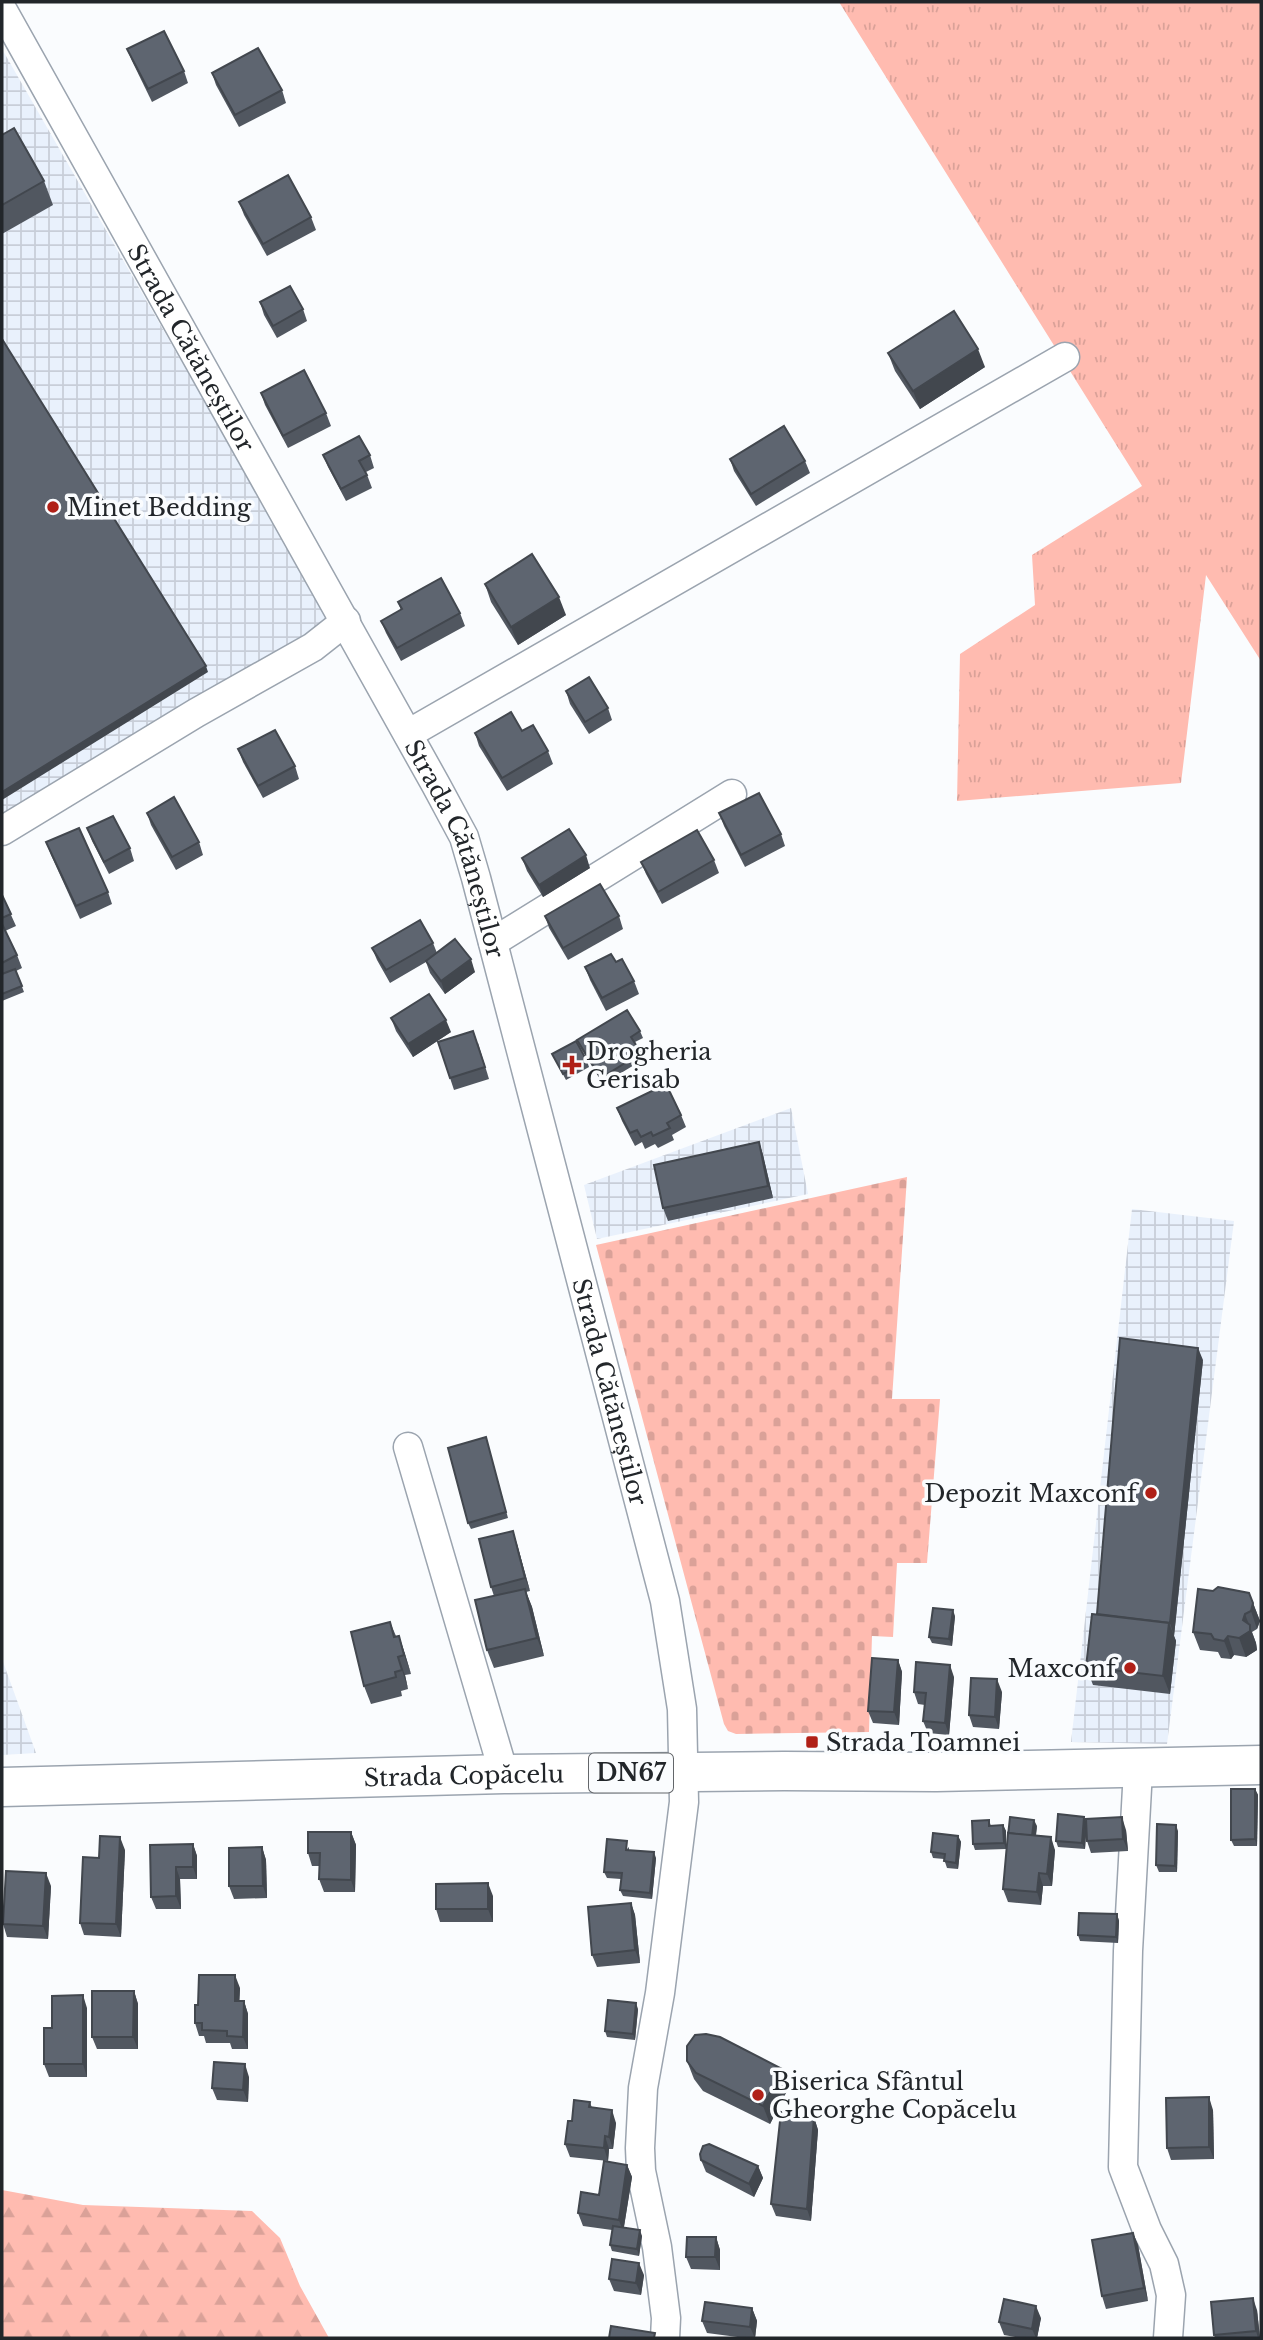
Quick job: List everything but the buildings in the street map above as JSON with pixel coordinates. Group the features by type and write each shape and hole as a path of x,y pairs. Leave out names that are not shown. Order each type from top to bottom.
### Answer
{"main road":[{"name":"Strada Copăcelu","path":"2,1787 504,1774 1138,1770 1261,1765"}],"street":[{"name":"Strada Cătăneștilor","path":"2,9 346,621 464,837 665,1601 682,1709 684,1772"},
{"path":"408,734 1065,357"},
{"path":"2,831 196,713 313,647 346,621"},
{"path":"493,942 732,794"},
{"path":"408,1447 504,1774"},
{"path":"1138,1770 1128,1951 1123,2168 1147,2230 1164,2264 1171,2295 1168,2338"},
{"path":"665,2338 666,2318 659,2259 641,2171 640,2148 643,2088 660,1993 684,1802 684,1772"}],"shaded area":[{"path":"2,49 332,624 2,824"},
{"path":"791,1108 808,1194 597,1239 584,1185"},
{"path":"1132,1209 1234,1221 1167,1744 1071,1742"},
{"path":"2,1659 36,1753 2,1755"}],"green space":[{"path":"839,2 1261,2 1261,661 1206,575 1181,783 957,801 960,654 1035,605 1032,555 1142,486"},
{"path":"907,1177 892,1399 940,1399 927,1563 897,1563 893,1637 872,1636 869,1732 736,1734 728,1731 724,1724 596,1245"},
{"path":"2,2190 83,2205 252,2211 280,2238 300,2286 329,2338 2,2338"}],"place":[{"name":"Minet Bedding","path":"53,507"},
{"name":"Drogheria Gerisab","path":"572,1065"},
{"name":"Depozit Maxconf","path":"1151,1493"},
{"name":"Maxconf","path":"1130,1668"},
{"name":"Strada Toamnei","path":"812,1742"},
{"name":"Biserica Sfântul Gheorghe Copăcelu","path":"758,2095"}]}
